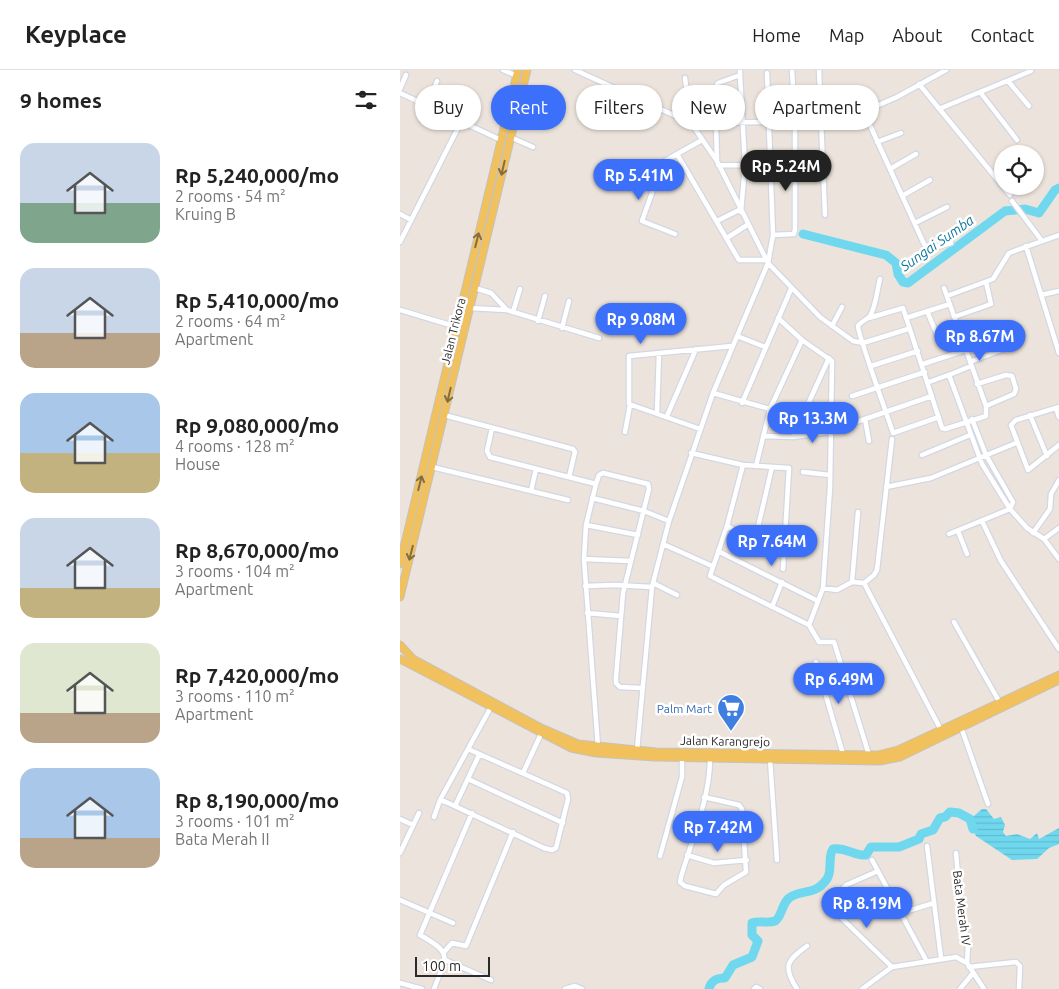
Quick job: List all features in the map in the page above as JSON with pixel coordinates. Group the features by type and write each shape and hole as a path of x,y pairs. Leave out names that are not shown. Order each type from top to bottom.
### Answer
{"main road":[{"name":"Jalan Trikora","path":"400,597 526,70"},
{"name":"Jalan Trikora","path":"400,564 517,73"},
{"path":"473,259 478,261 481,259"},
{"path":"469,277 477,278"},
{"name":"Jalan Karangrejo","path":"400,645 413,659 568,741 598,747 710,758 770,759 843,754 878,755 898,750 1059,680"},
{"name":"Jalan Karangrejo","path":"400,659 571,748 596,753 886,760 900,756 961,727 1000,703 1059,674"}],"street":[{"path":"504,70 517,73"},
{"path":"574,70 672,114"},
{"path":"792,70 793,85"},
{"path":"819,70 820,85"},
{"path":"879,105 946,70"},
{"path":"716,85 740,72 741,85"},
{"path":"939,109 1031,72"},
{"path":"767,73 768,85"},
{"path":"406,75 400,91 415,98"},
{"path":"685,78 686,85"},
{"path":"436,85 437,81"},
{"path":"1008,81 1029,106"},
{"path":"919,84 1010,196"},
{"path":"980,92 1017,140"},
{"path":"400,242 457,130"},
{"path":"481,130 501,140"},
{"path":"696,130 718,163 766,262 791,289 843,335 860,343 908,329"},
{"path":"716,130 718,163"},
{"path":"740,211 745,165 743,130"},
{"path":"637,750 653,585 668,521 713,394 736,336 757,293 773,234 769,166 770,130"},
{"path":"773,234 794,234 796,217 796,130"},
{"path":"822,130 825,215"},
{"path":"872,130 924,244 927,248 951,243"},
{"path":"877,142 901,133"},
{"path":"510,137 533,148"},
{"path":"675,234 642,221 663,162 702,140"},
{"path":"677,154 739,260 766,262"},
{"path":"890,169 916,154"},
{"path":"718,163 769,166 823,166"},
{"path":"902,196 930,180"},
{"path":"1012,201 1042,241"},
{"path":"915,223 947,207"},
{"path":"717,221 740,211"},
{"path":"400,214 411,220"},
{"path":"727,238 747,225"},
{"path":"947,296 986,282 995,276 1009,252 1059,235"},
{"path":"1026,246 1059,353"},
{"path":"869,318 880,279"},
{"path":"954,317 991,304 986,282"},
{"path":"475,288 491,294 507,310"},
{"path":"939,418 893,433 871,366 860,343 858,326 869,318 902,308 908,329 923,364 943,429 986,416 986,406 944,288"},
{"path":"513,312 520,289"},
{"path":"742,403 791,289"},
{"path":"1041,295 1059,291"},
{"path":"538,321 545,296"},
{"path":"562,328 570,301"},
{"path":"906,318 950,304"},
{"path":"832,326 842,307"},
{"path":"470,308 507,310 599,338"},
{"path":"400,310 457,327"},
{"path":"927,311 939,342 944,344 962,340 996,328 1001,335 1004,350 929,382"},
{"path":"778,318 802,340 828,358 832,364 828,532 823,588 816,600 809,625"},
{"path":"736,336 765,347"},
{"path":"756,466 770,409 802,340"},
{"path":"625,432 630,404 629,356 732,346"},
{"path":"667,416 696,349"},
{"path":"923,364 966,350"},
{"path":"871,366 918,351"},
{"path":"657,413 659,353"},
{"path":"792,437 828,358"},
{"path":"852,396 925,372"},
{"path":"953,373 949,375 980,459 1010,509 1033,532 1044,539 1059,559"},
{"path":"977,384 1006,375 1012,376 1016,389 1014,394 986,406"},
{"path":"713,394 770,409"},
{"path":"850,424 932,396"},
{"path":"630,404 700,429"},
{"path":"1059,417 1057,408 1030,415 1011,424 1016,443 1028,470 1059,445"},
{"path":"444,415 573,449 575,452 569,477"},
{"path":"1030,415 1047,456"},
{"path":"865,419 869,441"},
{"path":"972,419 986,455 1012,500 1010,509"},
{"path":"492,428 487,451 489,456 596,484"},
{"path":"763,436 792,437 830,432"},
{"path":"922,455 970,434"},
{"path":"823,588 840,589 852,582 864,583 876,573 892,439"},
{"path":"886,487 930,478 1016,443"},
{"path":"691,453 743,465 786,467 789,471 783,568"},
{"path":"743,465 727,526 709,574 713,579 809,625 817,641 832,641 835,645 869,755"},
{"path":"432,467 568,500"},
{"path":"754,540 772,467"},
{"path":"531,491 536,469"},
{"path":"802,472 830,475"},
{"path":"598,747 586,613 584,559 586,525 596,484 599,475 603,473 645,482 649,490 625,585 616,683 620,687 642,688"},
{"path":"1033,532 1050,508 1051,494 1059,480"},
{"path":"592,498 644,511 668,521"},
{"path":"949,534 1010,509"},
{"path":"852,582 858,512"},
{"path":"982,521 991,544 1004,567 1059,649"},
{"path":"586,525 638,535"},
{"path":"727,526 783,554"},
{"path":"1044,539 1059,528"},
{"path":"958,531 967,554"},
{"path":"663,544 712,566"},
{"path":"718,551 816,600"},
{"path":"584,559 631,561"},
{"path":"772,607 782,582"},
{"path":"864,583 941,730"},
{"path":"585,586 653,585 677,595"},
{"path":"586,613 621,616"},
{"path":"954,622 1000,703"},
{"path":"816,662 843,754"},
{"path":"434,817 440,800 491,707"},
{"path":"961,727 988,804"},
{"path":"523,773 541,734"},
{"path":"440,800 456,804 553,850 557,845 568,797 566,793 479,755 468,748"},
{"path":"456,804 479,755"},
{"path":"660,856 682,777 682,755"},
{"path":"704,797 740,805 747,860 745,873 724,885 714,894 681,884 687,855 710,776 710,758"},
{"path":"770,759 777,860"},
{"path":"468,779 563,823"},
{"path":"434,989 445,960 444,952 439,946 420,935 472,813"},
{"path":"400,853 418,814"},
{"path":"400,819 413,825"},
{"path":"696,827 722,833 744,832"},
{"path":"444,952 452,943 466,946 512,832"},
{"path":"927,846 941,958"},
{"name":"Bata Merah IV","path":"956,853 961,910 968,946 968,965"},
{"path":"687,855 714,863 747,860"},
{"path":"872,860 926,960"},
{"path":"878,871 846,885 828,905 892,967"},
{"path":"400,900 453,923"},
{"path":"901,913 934,903"},
{"path":"797,989 787,974 787,969 794,957 807,946"},
{"path":"862,989 892,967 926,960 959,957 968,965 984,989"},
{"path":"445,960 491,980"},
{"path":"968,965 1016,962 1020,966 1019,989"},
{"path":"960,989 973,973"},
{"path":"400,983 422,989"},
{"path":"565,989 572,986 582,989"},
{"path":"754,989 756,987 760,989"}],"water":[{"path":"982,809 986,809 994,819 1001,817 1005,825 1003,832 1006,836 1017,834 1030,839 1037,833 1039,839 1059,828 1059,844 1049,848 1037,859 1012,860 976,836 968,821"}],"waterway":[{"name":"Sungai Sumba","path":"803,234 886,255 896,263 898,274 903,282 908,283 1005,211 1025,209 1039,213 1055,190 1059,188"},
{"path":"709,989 711,983 715,980 725,978 733,965 752,957 758,941 752,935 752,923 775,921 789,898 822,885 830,872 830,856 833,849 842,849 866,855 871,847 899,847 919,839 921,834 933,830 940,818 945,817 950,812 959,813 970,819 973,829"}],"place":[{"name":"Palm Mart","path":"731,732"}]}
